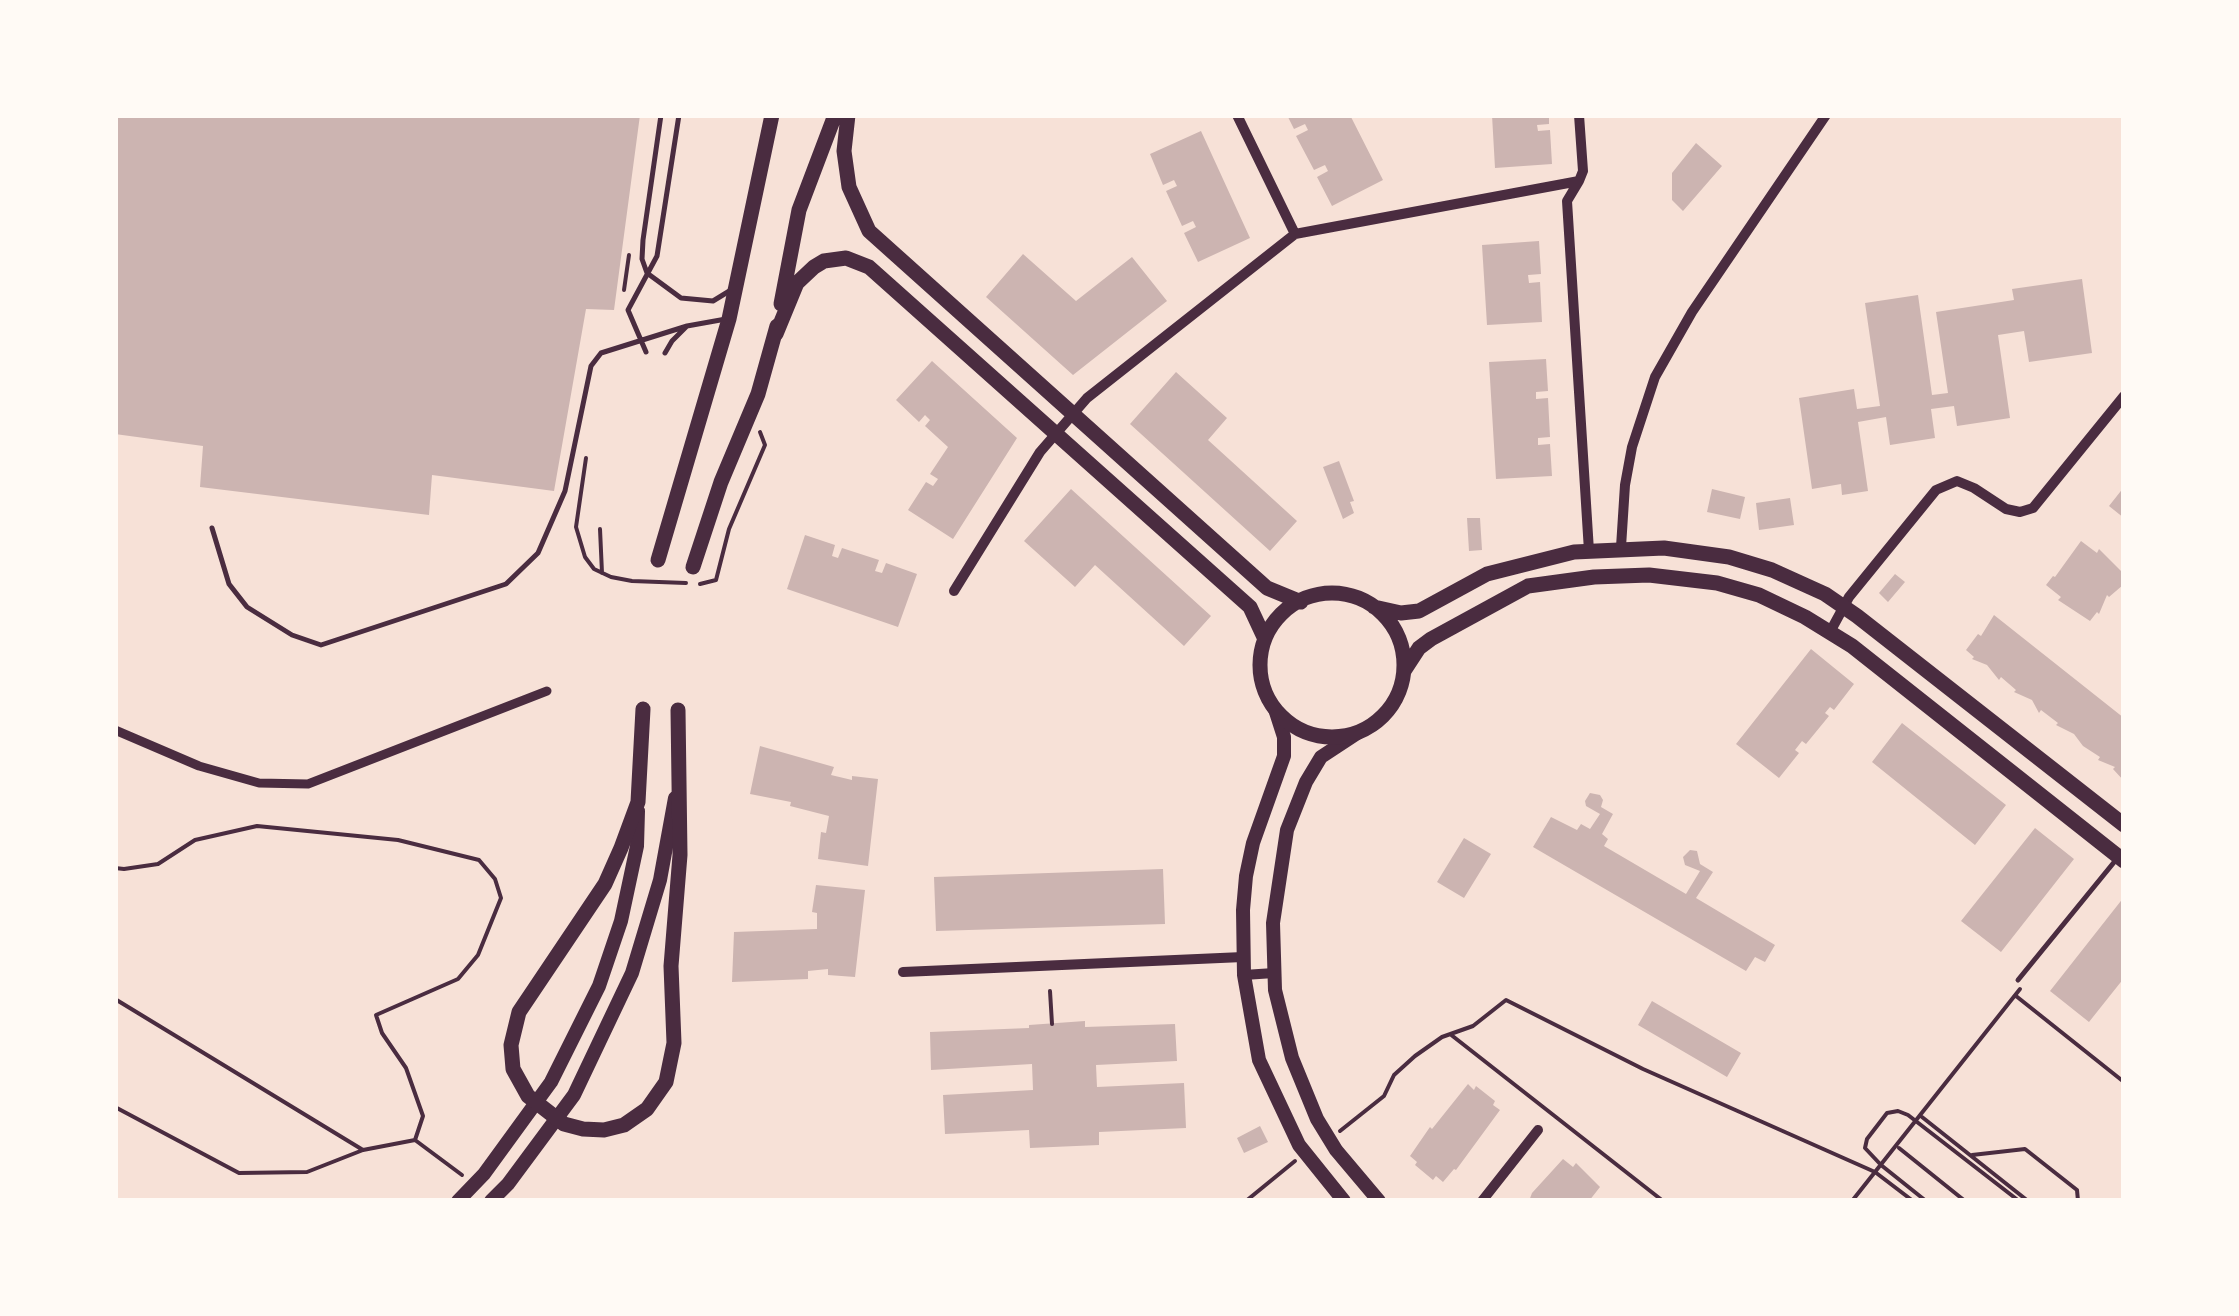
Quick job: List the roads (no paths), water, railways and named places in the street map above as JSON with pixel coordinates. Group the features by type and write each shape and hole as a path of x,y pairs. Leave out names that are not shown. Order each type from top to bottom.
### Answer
{"main road":[{"path":"658,560 738,286 772,115"},
{"path":"776,334 799,210 835,115"},
{"path":"848,115 844,151 849,187 870,231 1266,588 1301,602"},
{"path":"692,568 797,284 814,266 856,259 878,274 1250,607 1264,638"},
{"path":"1374,607 1398,634 1404,671 1396,704 1385,717 1359,732 1338,736 1316,733 1275,709 1262,691 1259,654 1272,622 1301,602 1344,594 1374,607 1402,613 1418,611 1487,574 1589,551 1664,548 1729,556 1772,570 1844,606 1886,635 2124,826"},
{"path":"1404,671 1419,648 1430,640 1528,586 1649,575 1717,583 1758,595 1830,632 2122,856"},
{"path":"643,708 638,802 605,884 519,1012 510,1045 513,1068 528,1096 564,1124 582,1129 604,1130 624,1125 647,1109 666,1082 674,1043 671,966 680,830 676,788 678,710"}],"street":[{"path":"1237,115 1295,234"},
{"path":"1578,115 1582,171 1568,202 1589,551"},
{"path":"1621,548 1632,447 1656,377 1692,312 1826,115"},
{"path":"954,591 1040,452 1088,398 1295,234 1579,182"},
{"path":"1830,632 1844,606 1942,485 1966,484 2012,510 2033,508 2124,396"},
{"path":"115,730 199,766 259,784 308,784 547,691"},
{"path":"1275,709 1284,737 1284,756 1258,828 1246,876 1244,975 1258,1060 1299,1145 1340,1197"},
{"path":"1359,732 1321,756 1287,830 1273,924 1274,990 1292,1058 1306,1092 1336,1150 1379,1201"},
{"path":"491,1201 574,1095 632,973 660,880 676,788"},
{"path":"458,1201 484,1174 551,1082 599,986 621,921 637,846 638,802"},
{"path":"903,972 1244,956"},
{"path":"1244,975 1274,972"},
{"path":"1482,1201 1538,1130"}],"lane":[{"path":"661,115 642,240 647,273 666,290 697,302 722,298 738,286"},
{"path":"646,352 628,310 656,256 679,115"},
{"path":"212,528 229,584 247,607 292,635 321,645 506,584 538,553 565,491 590,366 601,353 642,338 729,319"},
{"path":"665,354 687,326"},
{"path":"2018,980 2122,856"}]}
